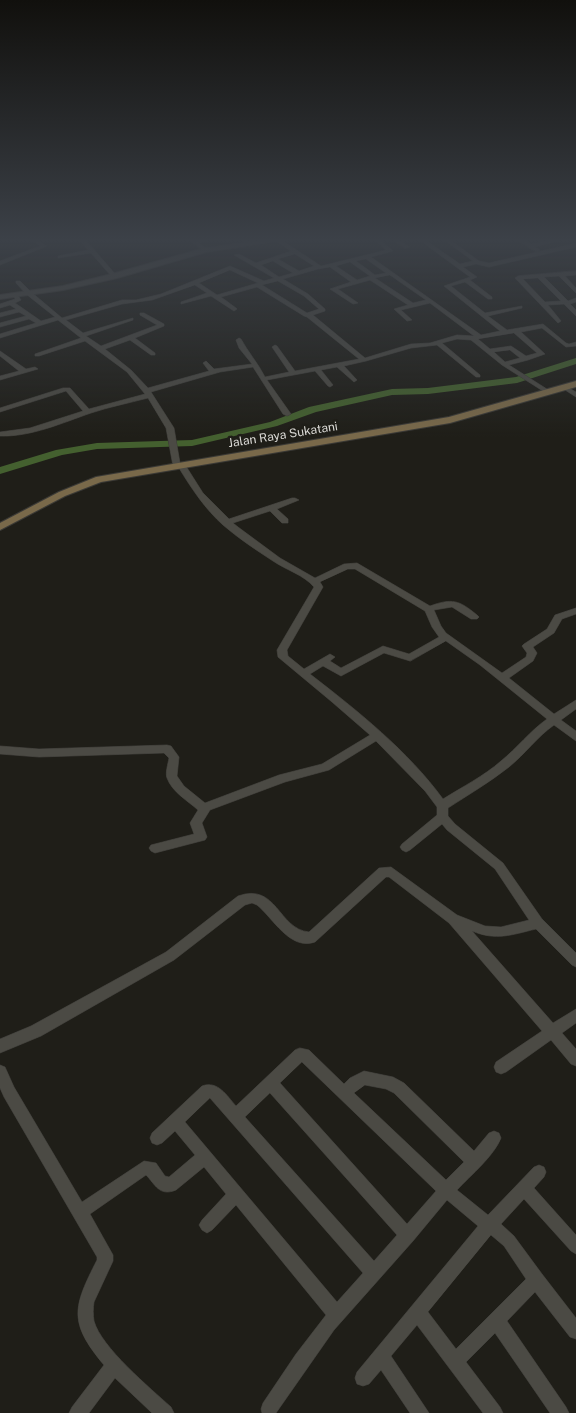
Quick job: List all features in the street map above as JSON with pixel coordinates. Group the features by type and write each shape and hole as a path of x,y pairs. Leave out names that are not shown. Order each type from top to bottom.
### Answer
{"main road":[{"name":"Jalan Raya Sukatani","path":"0,527 62,494 99,479 450,420 576,384"}],"street":[{"path":"13,305 41,324"},
{"path":"43,305 129,371 149,393 160,410 170,433 179,465 193,486 226,523 279,561 314,581 319,590 282,653 377,736 428,788 442,812 458,833 499,866 538,923 576,961"},
{"path":"0,336 111,305"},
{"path":"227,305 234,309"},
{"path":"293,305 309,315 364,360"},
{"path":"309,315 323,310 317,305"},
{"path":"409,320 397,309 414,305"},
{"path":"436,305 480,337"},
{"path":"471,305 505,332"},
{"path":"545,305 558,321"},
{"path":"483,314 520,307"},
{"path":"0,315 18,310"},
{"path":"100,349 162,325 142,314"},
{"path":"0,325 29,317"},
{"path":"37,354 131,319"},
{"path":"263,379 318,370 364,360 411,346 438,343 457,337 473,338 543,326 564,344 568,346 576,344"},
{"path":"504,364 542,354 515,330"},
{"path":"132,338 153,354"},
{"path":"473,338 504,364 548,392"},
{"path":"239,340 242,348 256,364 263,379 288,414"},
{"path":"438,343 478,376"},
{"path":"276,347 294,374"},
{"path":"489,351 512,348 526,359"},
{"path":"0,353 25,372"},
{"path":"206,363 213,372"},
{"path":"0,434 6,435 31,430 213,372 256,364"},
{"path":"339,365 354,380"},
{"path":"0,378 35,369"},
{"path":"318,370 330,385"},
{"path":"564,387 576,395"},
{"path":"0,410 20,402 66,389 87,412"},
{"path":"226,523 295,500"},
{"path":"272,508 285,521"},
{"path":"314,581 348,566 357,566 429,609 440,632 576,737"},
{"path":"429,609 450,602 462,607 474,617"},
{"path":"502,678 530,659 532,653 527,646 551,630 558,617 576,611"},
{"path":"304,673 326,659 341,673 384,648 410,658 446,637"},
{"path":"406,847 442,812 504,765 552,719 576,704"},
{"path":"155,848 200,838 196,823 204,808 283,778 325,767 377,736"},
{"path":"0,750 39,753 164,748 174,755 172,777 180,789 204,808"},
{"path":"0,1046 36,1031 170,956 242,900 249,897 259,899 272,911 287,930 304,939 311,938 383,872 391,872 399,876 453,919 576,1060"},
{"path":"453,919 485,932 500,932 538,923"},
{"path":"501,1066 576,1015"},
{"path":"236,1116 300,1055 304,1055 446,1190 509,1241 536,1280 576,1331"},
{"path":"0,1072 4,1094 105,1254 104,1261 85,1306 87,1324 98,1346 165,1413"},
{"path":"344,1094 355,1083 364,1078 388,1082 400,1088 474,1162"},
{"path":"271,1084 408,1236"},
{"path":"157,1138 208,1091 216,1093 374,1273"},
{"path":"176,1122 337,1315"},
{"path":"269,1409 304,1357 337,1315 494,1138"},
{"path":"80,1212 144,1168 152,1168 161,1183 171,1185 204,1156"},
{"path":"363,1378 490,1224 539,1172"},
{"path":"524,1188 576,1245"},
{"path":"207,1226 236,1194"},
{"path":"456,1361 536,1280"},
{"path":"418,1312 494,1413"},
{"path":"497,1321 560,1413"},
{"path":"382,1357 420,1413"},
{"path":"78,1413 115,1364"}],"waterway":[{"path":"0,471 60,452 97,446 192,443 273,424 313,409 392,392 428,391 517,380 576,361"}]}
